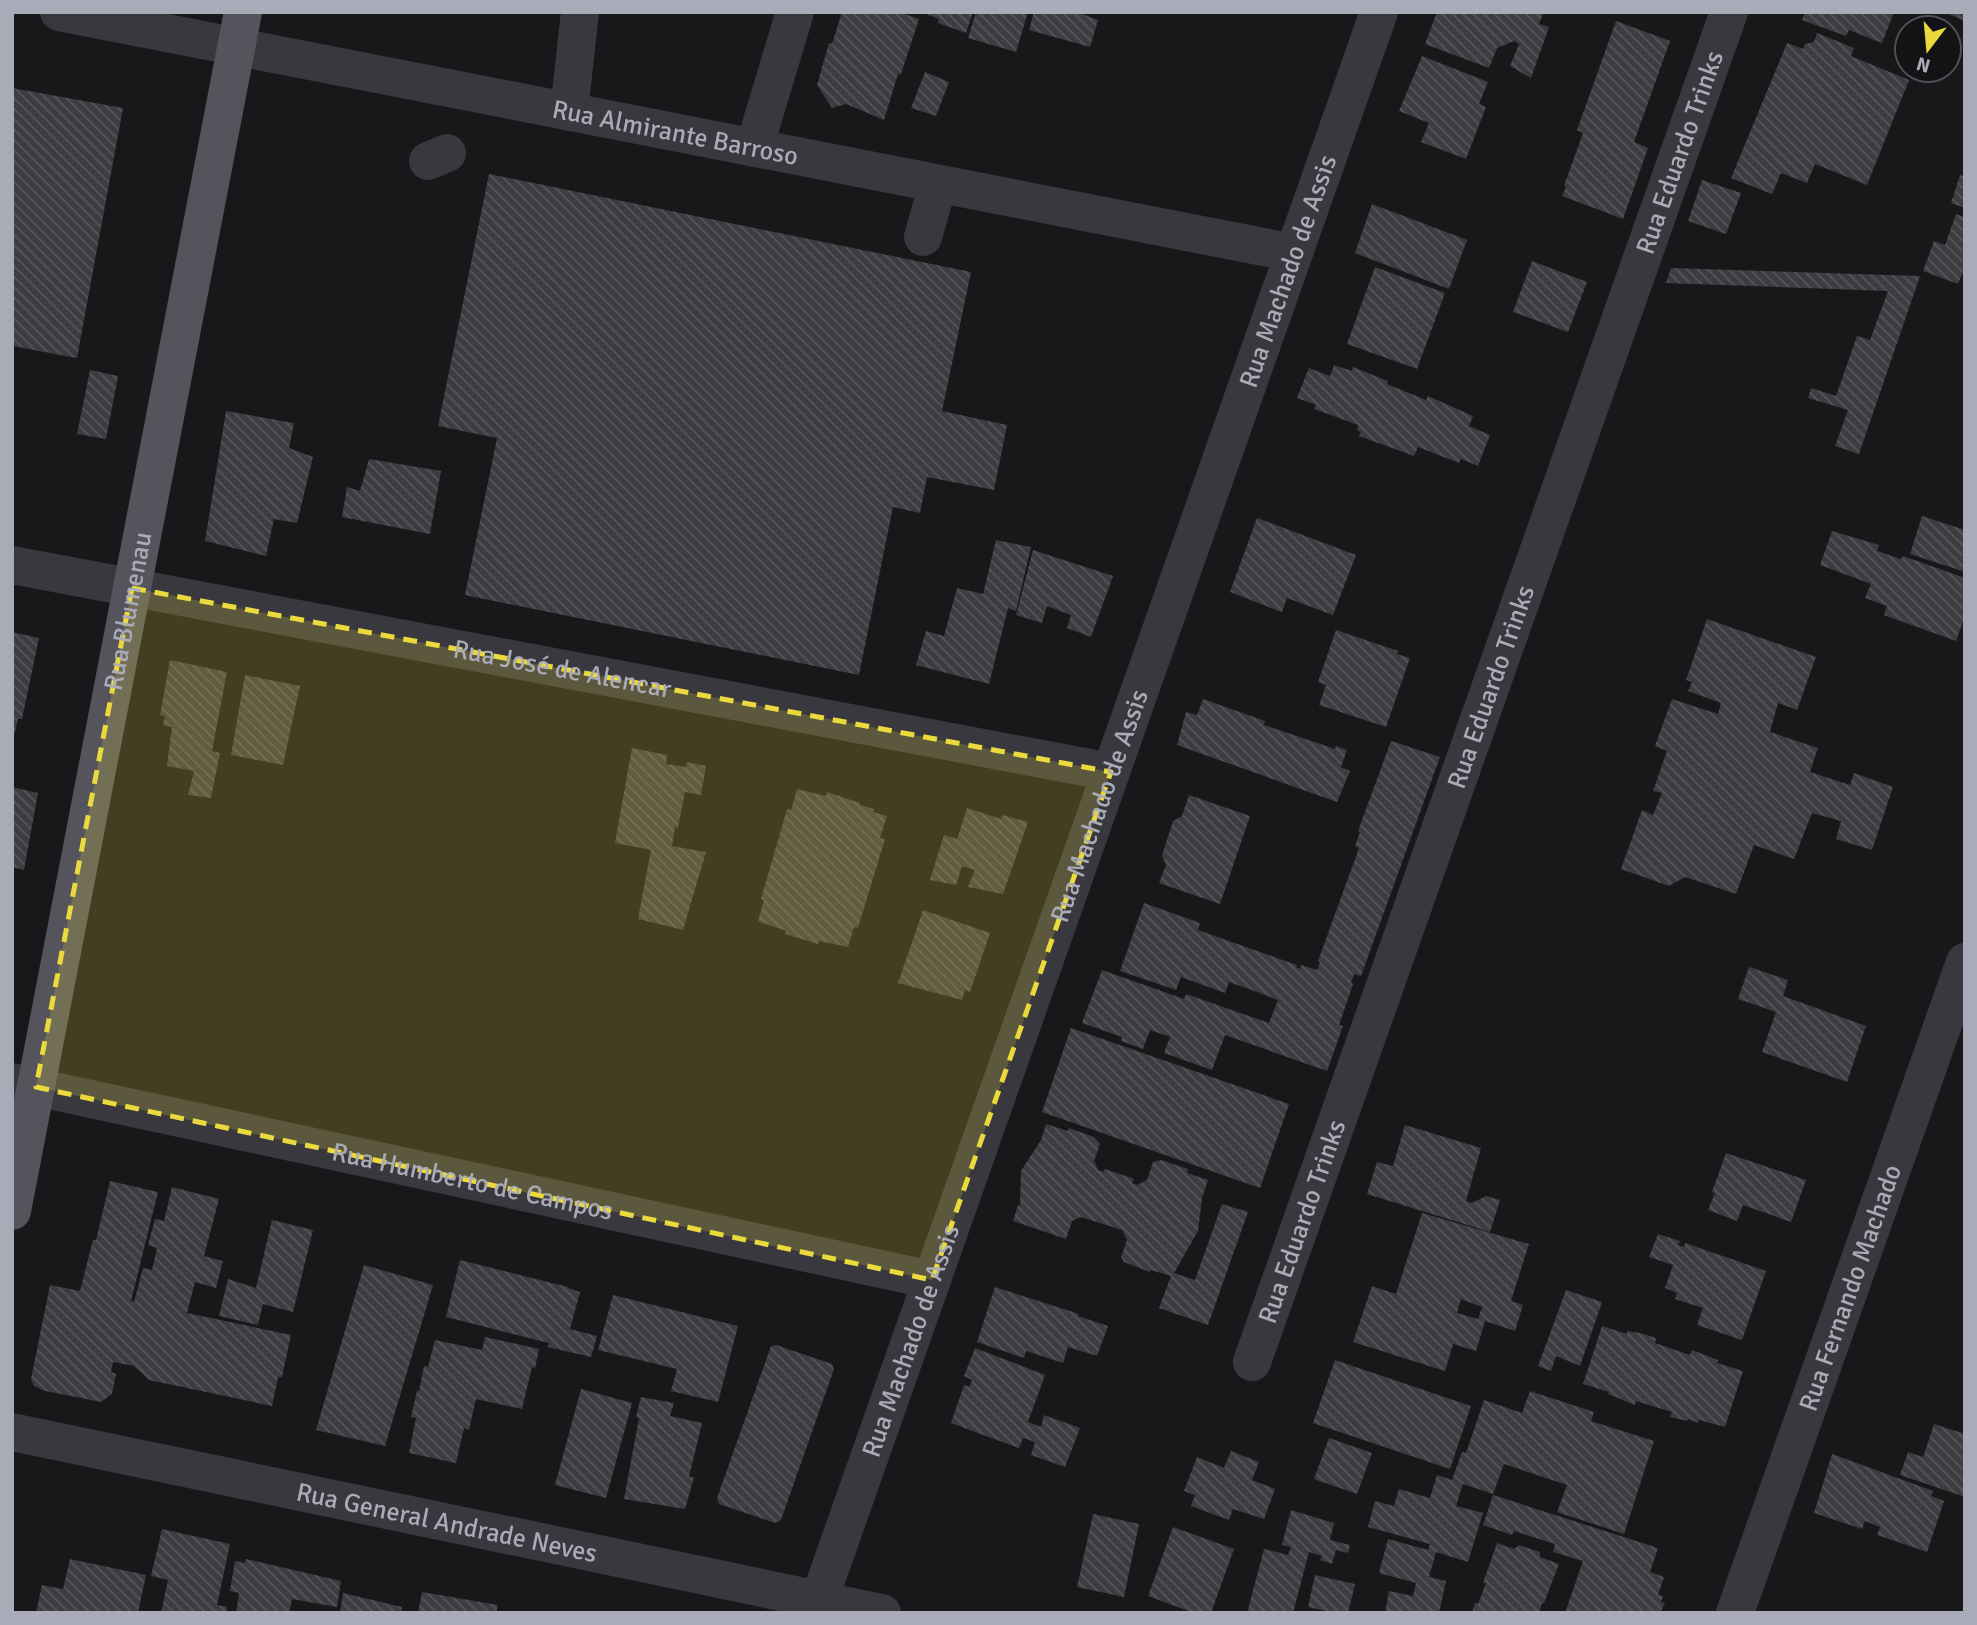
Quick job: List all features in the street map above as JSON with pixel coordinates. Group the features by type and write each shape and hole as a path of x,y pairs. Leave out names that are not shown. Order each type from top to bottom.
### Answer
{"main road":[{"name":"Rua Blumenau","path":"12,1210 24,1084 132,588 240,30"}],"street":[{"name":"Rua Almirante Barroso","path":"59,12 240,30 569,112 1294,253"},
{"path":"569,112 580,12"},
{"path":"754,148 794,12"},
{"name":"Rua Machado de Assis","path":"819,1600 1379,12"},
{"name":"Rua Eduardo Trinks","path":"1252,1362 1729,12"},
{"path":"923,237 938,184"},
{"name":"Rua José de Alencar","path":"12,565 1111,772"},
{"name":"Rua Fernando Machado","path":"1735,1613 1965,962"},
{"name":"Rua Humberto de Campos","path":"24,1084 932,1280"},
{"name":"Rua General Andrade Neves","path":"12,1432 882,1613"}],"highlighted area":[{"path":"132,588 1111,772 932,1280 36,1087"}],"building":[{"path":"842,12 899,12 919,19 884,120 846,104 832,108 817,85 829,43 832,44"},
{"path":"921,12 973,12 966,33 938,23 939,19"},
{"path":"976,12 1028,12 1016,52 968,38"},
{"path":"1034,12 1077,12 1098,20 1090,47 1029,30"},
{"path":"1437,12 1544,12 1539,24 1549,27 1531,78 1510,66 1519,44 1514,41 1497,48 1489,68 1425,44"},
{"path":"1805,12 1894,12 1882,43 1849,30 1846,36 1802,20"},
{"path":"1943,12 1965,12 1965,21 1963,14"},
{"path":"1616,21 1670,41 1634,142 1648,148 1623,219 1562,196 1583,133 1577,130"},
{"path":"1817,33 1854,48 1851,56 1893,73 1893,84 1907,84 1867,185 1815,164 1807,183 1781,173 1772,194 1731,178 1787,43 1803,49 1805,44 1814,42"},
{"path":"1422,56 1488,82 1479,104 1486,107 1466,159 1421,142 1429,123 1399,111"},
{"path":"925,72 949,82 936,116 911,108"},
{"path":"12,88 123,108 77,358 12,346"},
{"path":"489,174 971,272 942,411 1007,425 994,490 927,477 920,513 893,507 859,675 465,595 497,438 438,426"},
{"path":"1960,175 1965,177 1965,208 1951,203"},
{"path":"1702,180 1741,193 1726,234 1688,221"},
{"path":"1372,204 1467,240 1449,289 1355,253"},
{"path":"1956,214 1965,217 1965,267 1958,284 1923,271 1934,241 1945,245"},
{"path":"1532,261 1587,282 1568,332 1513,312"},
{"path":"1375,267 1445,293 1417,369 1347,344"},
{"path":"1671,268 1920,276 1859,454 1835,446 1848,410 1808,398 1811,388 1836,396 1857,336 1870,340 1888,291 1666,283"},
{"path":"1334,365 1352,371 1353,367 1426,400 1428,396 1473,416 1469,426 1490,435 1478,466 1461,459 1459,463 1418,447 1414,456 1359,436 1361,432 1357,430 1358,425 1314,409 1316,405 1297,398 1309,368 1330,376"},
{"path":"90,370 118,376 106,439 77,434"},
{"path":"226,411 294,423 289,448 313,457 297,523 274,519 266,556 205,541"},
{"path":"369,459 441,471 430,534 342,517 347,487 360,491"},
{"path":"1922,516 1965,530 1965,572 1910,554"},
{"path":"1257,518 1356,555 1333,615 1287,598 1282,612 1230,592"},
{"path":"1832,531 1879,545 1877,551 1901,559 1903,556 1965,578 1965,616 1956,641 1884,615 1887,606 1865,598 1871,584 1820,565"},
{"path":"996,540 1031,547 1016,611 1008,608 989,684 916,665 926,631 944,636 957,588 983,594"},
{"path":"1033,550 1113,576 1091,637 1067,628 1071,615 1047,606 1042,623 1016,615"},
{"path":"1707,619 1816,657 1797,710 1778,703 1770,732 1818,748 1810,772 1850,785 1854,773 1893,787 1872,850 1836,839 1841,821 1812,813 1794,859 1754,845 1736,894 1685,877 1669,886 1621,869 1642,810 1653,815 1662,793 1653,791 1667,751 1655,746 1672,699 1718,714 1721,703 1688,691 1692,682 1686,680"},
{"path":"1336,630 1398,651 1397,654 1410,658 1386,727 1319,705 1326,685 1318,682"},
{"path":"12,632 39,638 22,719 18,719 13,740"},
{"path":"170,660 227,672 212,751 220,753 211,798 188,795 194,771 167,766 172,727 163,725 165,716 160,715"},
{"path":"245,675 300,686 283,765 231,755"},
{"path":"1203,699 1265,721 1264,725 1335,749 1336,746 1347,750 1341,767 1350,771 1337,802 1177,745 1186,712 1197,715"},
{"path":"1391,741 1440,757 1361,976 1354,974 1339,1025 1343,1026 1327,1071 1225,1035 1212,1070 1164,1053 1170,1037 1150,1030 1143,1049 1121,1041 1122,1037 1082,1023 1102,970 1184,999 1186,994 1269,1023 1278,1000 1229,982 1225,993 1181,977 1176,990 1120,971 1144,903 1200,923 1198,930 1297,965 1300,969 1301,965 1317,970 1359,848 1355,846 1360,832 1358,831"},
{"path":"632,748 667,755 666,764 686,767 687,762 706,766 701,795 685,792 672,846 706,852 683,930 638,919 651,850 615,843"},
{"path":"12,787 38,793 24,870 12,867"},
{"path":"797,789 826,796 827,792 887,816 880,838 885,839 858,928 854,927 848,947 819,941 818,944 785,934 786,931 758,921 764,900 761,899 787,809 791,810"},
{"path":"1189,795 1250,816 1220,904 1159,883 1166,865 1162,855 1173,821 1182,816"},
{"path":"967,808 1001,819 1002,815 1028,822 1003,894 968,887 975,870 962,866 956,885 930,880 944,835 957,839"},
{"path":"923,910 990,933 970,992 965,990 962,1000 898,983"},
{"path":"1749,967 1788,980 1783,996 1866,1026 1847,1082 1762,1052 1776,1012 1738,999"},
{"path":"1071,1028 1289,1104 1260,1188 1042,1112"},
{"path":"1046,1124 1068,1131 1069,1128 1094,1137 1100,1144 1094,1161 1098,1170 1104,1172 1105,1169 1134,1179 1132,1183 1137,1185 1147,1180 1153,1162 1161,1160 1188,1169 1187,1173 1208,1180 1202,1198 1198,1231 1174,1273 1195,1280 1222,1204 1248,1212 1208,1325 1159,1308 1171,1276 1151,1270 1150,1272 1124,1262 1121,1257 1127,1240 1122,1230 1081,1217 1072,1221 1066,1239 1013,1221 1018,1205 1020,1206 1021,1171 1041,1140"},
{"path":"1405,1125 1481,1148 1466,1201 1472,1203 1486,1196 1500,1200 1490,1232 1367,1194 1377,1162 1393,1166"},
{"path":"1726,1153 1806,1180 1791,1222 1743,1205 1737,1221 1708,1210"},
{"path":"110,1181 158,1192 131,1301 134,1302 143,1268 152,1270 157,1248 148,1245 155,1219 164,1221 172,1187 219,1199 204,1256 223,1261 216,1288 195,1282 187,1313 291,1335 282,1377 278,1377 272,1406 149,1380 134,1366 113,1362 111,1372 116,1374 112,1394 101,1402 45,1391 34,1386 31,1379 50,1285 80,1291"},
{"path":"1422,1213 1529,1244 1511,1301 1523,1305 1515,1331 1485,1321 1476,1351 1453,1344 1445,1371 1353,1342 1372,1286 1396,1294","holes":["1461,1299 1482,1307 1478,1319 1457,1313"]},
{"path":"272,1220 313,1230 293,1312 263,1304 258,1325 219,1316 228,1279 256,1288"},
{"path":"1658,1234 1680,1241 1678,1245 1684,1247 1685,1243 1766,1271 1742,1340 1697,1325 1703,1308 1675,1299 1677,1293 1665,1288 1673,1265 1649,1257"},
{"path":"460,1260 580,1292 570,1329 597,1336 591,1357 548,1347 549,1343 446,1317"},
{"path":"364,1265 433,1285 385,1446 316,1430"},
{"path":"995,1287 1108,1326 1097,1356 1068,1347 1063,1363 1026,1351 1024,1358 977,1342"},
{"path":"1566,1290 1602,1302 1580,1366 1556,1356 1551,1371 1538,1366"},
{"path":"613,1295 738,1326 718,1402 671,1391 677,1369 598,1350"},
{"path":"1602,1326 1627,1334 1627,1331 1656,1338 1655,1343 1690,1355 1692,1350 1718,1360 1717,1363 1743,1371 1725,1427 1699,1420 1698,1423 1670,1417 1672,1412 1636,1401 1635,1405 1608,1394 1609,1392 1583,1384"},
{"path":"485,1337 539,1349 522,1409 476,1399 469,1430 464,1428 456,1463 409,1453 416,1418 411,1417 424,1366 428,1367 435,1340 482,1350"},
{"path":"776,1345 832,1364 834,1369 781,1520 775,1523 719,1504 717,1498 771,1346"},
{"path":"975,1348 1045,1375 1028,1422 1041,1427 1044,1415 1080,1428 1065,1467 1031,1455 1035,1442 1023,1438 1019,1448 951,1423 964,1385 969,1387 972,1380 964,1376"},
{"path":"1335,1360 1471,1406 1450,1469 1313,1423"},
{"path":"581,1389 632,1403 606,1498 555,1485"},
{"path":"1530,1391 1594,1412 1591,1421 1654,1441 1624,1534 1557,1512 1567,1485 1504,1464 1493,1494 1463,1484 1456,1506 1483,1513 1468,1562 1436,1552 1429,1577 1446,1581 1439,1613 1385,1613 1389,1591 1413,1596 1416,1583 1379,1573 1388,1539 1428,1550 1430,1544 1368,1527 1375,1501 1394,1506 1399,1489 1430,1498 1437,1475 1452,1480 1462,1452 1466,1453 1484,1400 1522,1413"},
{"path":"641,1397 674,1403 670,1416 702,1423 689,1477 694,1477 685,1509 624,1499"},
{"path":"1934,1424 1965,1434 1965,1497 1900,1475 1908,1452 1923,1457"},
{"path":"1329,1438 1372,1453 1357,1494 1314,1479"},
{"path":"1231,1451 1259,1462 1252,1480 1275,1489 1264,1519 1233,1509 1229,1520 1191,1506 1195,1495 1184,1491 1197,1457 1224,1468"},
{"path":"1832,1454 1933,1491 1931,1496 1944,1501 1927,1552 1877,1535 1880,1527 1865,1521 1862,1529 1814,1513"},
{"path":"1493,1495 1658,1548 1650,1572 1664,1577 1658,1595 1663,1596 1661,1602 1665,1603 1660,1613 1565,1613 1583,1561 1553,1552 1555,1544 1514,1531 1512,1535 1483,1525"},
{"path":"1291,1510 1334,1523 1330,1540 1350,1545 1348,1553 1336,1550 1332,1564 1320,1560 1322,1556 1309,1552 1293,1613 1247,1613 1264,1549 1288,1555 1291,1547 1282,1545"},
{"path":"1093,1514 1139,1524 1124,1597 1077,1587"},
{"path":"1173,1527 1234,1549 1211,1613 1194,1613 1148,1596"},
{"path":"162,1529 230,1544 217,1605 227,1607 226,1613 161,1613 168,1580 151,1576"},
{"path":"1497,1543 1514,1549 1519,1545 1540,1552 1540,1557 1559,1564 1539,1613 1472,1613 1486,1583 1483,1583"},
{"path":"70,1559 146,1575 138,1613 36,1613 42,1585 63,1589"},
{"path":"246,1559 341,1581 337,1607 292,1599 289,1613 236,1613 239,1593 230,1591 235,1561 245,1563"},
{"path":"1315,1575 1355,1584 1348,1613 1308,1607"},
{"path":"422,1592 498,1605 496,1613 418,1613"},
{"path":"343,1593 402,1607 401,1613 340,1613"}]}
